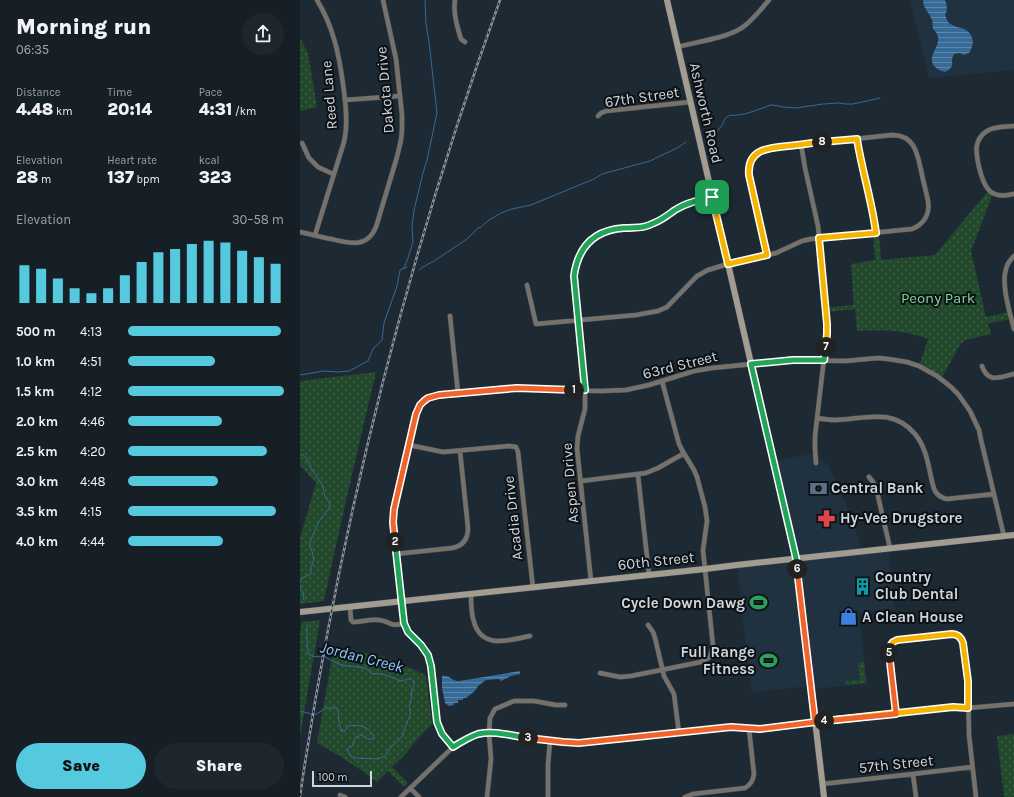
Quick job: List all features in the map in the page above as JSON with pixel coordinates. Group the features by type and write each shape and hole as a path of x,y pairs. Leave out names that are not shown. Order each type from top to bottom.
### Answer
{"main road":[{"name":"Ashworth Road","path":"667,0 796,558 824,797"},
{"name":"60th Street","path":"300,612 1014,535"}],"street":[{"name":"Reed Lane","path":"315,236 344,142 346,127 345,100 341,66 331,29 317,0"},
{"name":"Dakota Drive","path":"315,236 353,243 363,241 371,236 376,228 399,150 402,130 400,96 396,59 383,0"},
{"path":"455,0 455,16 461,39 465,42"},
{"path":"677,47 725,36 738,30 749,22 769,0"},
{"path":"345,100 400,96"},
{"name":"67th Street","path":"598,116 606,111 690,102"},
{"path":"1014,126 990,129 982,135 976,147 981,178 986,187 993,193 1001,196 1014,194"},
{"path":"527,285 536,324 636,315 658,311 667,307 697,276 708,270 767,255 802,241 916,228 926,218 929,209 916,149 909,141 896,135 765,148 756,153 749,164 748,170 767,255"},
{"path":"857,139 872,207 876,233"},
{"path":"302,143 309,158 318,167 333,174"},
{"path":"801,144 818,226 827,333 817,418 815,443 816,463"},
{"name":"Aspen Drive","path":"592,581 578,442 578,436 585,409 585,390 574,276 576,263 583,248 588,242 598,235 610,230 648,226 689,203 712,197"},
{"path":"300,232 315,236"},
{"path":"1014,256 1008,263 1005,273 1006,294 1012,314 1014,328"},
{"path":"450,316 458,393"},
{"name":"63rd Street","path":"409,445 417,410 424,401 439,395 517,388 600,391 626,390 638,388 702,369 793,360 845,361 878,358 897,360 916,365 929,371 944,381 953,389 970,411 978,430 1004,536"},
{"path":"982,366 985,373 990,378 1014,374"},
{"path":"600,673 620,677 632,676 702,662 710,657 713,646 703,550 707,521 705,507 697,477 684,454 677,436 662,381"},
{"path":"817,418 836,420 879,416 893,419 906,426 920,441 926,454 937,495 947,499 994,494"},
{"path":"396,554 456,547 466,539 468,535 468,528 460,451 443,452 409,445 393,515 393,525 396,554 401,602 404,623 408,632 421,645 428,655 431,666 437,722 442,734 453,747"},
{"name":"Acadia Drive","path":"460,451 509,446 516,447 518,452 533,588"},
{"path":"581,480 638,475 653,471 684,454"},
{"path":"638,475 649,575"},
{"path":"869,477 877,492 890,548"},
{"path":"471,594 474,622 478,632 486,638 496,642 501,642 530,636"},
{"path":"350,607 351,620 353,622 377,620 393,625 404,623"},
{"path":"648,625 656,638 664,676 674,694 679,733"},
{"path":"896,714 889,651 890,645 895,641 913,638 955,634 960,637 963,643 968,681 969,735 976,797"},
{"path":"487,797 491,759 489,733 490,718 495,709 514,700 565,705"},
{"path":"401,797 453,747 478,734 489,733 550,741 589,742 731,727 760,729 953,707 968,708 1014,704"},
{"path":"685,797 693,794 745,788 753,781 754,774 749,729"},
{"path":"548,797 550,741"},
{"name":"57th Street","path":"822,784 972,767"},
{"path":"913,774 916,797"},
{"path":"410,788 419,797"},
{"path":"340,795 345,797"}],"shaded area":[{"path":"910,0 1014,0 1014,70 929,78"},
{"path":"815,453 829,466 849,510 863,551 888,549 895,609 859,613 867,684 811,689 811,686 751,692 737,565 796,558 773,461"}],"green space":[{"path":"300,38 308,53 317,107 300,111"},
{"name":"Peony Park","path":"989,190 993,193 971,251 986,317 1010,312 1012,319 988,323 991,334 969,339 961,343 941,379 919,366 928,339 893,331 857,331 855,309 826,312 825,308 854,305 851,264 875,260 873,233 879,233 881,260 935,255"},
{"path":"376,372 324,601 300,604 300,538 316,483 300,465 300,381"},
{"path":"320,620 300,737 300,633 302,622"},
{"path":"334,646 384,657 426,675 432,724 404,756 392,767 408,783 404,787 388,771 377,782 348,761 317,743"},
{"path":"864,662 866,683 846,685 846,681 860,680 858,663"},
{"path":"1014,734 1014,797 1004,797 997,736"}],"water":[{"path":"923,0 945,0 947,11 945,15 948,22 969,32 973,41 969,53 963,55 960,53 954,54 951,68 945,72 936,68 932,62 938,37 937,33 933,29 931,17 924,5"},
{"path":"520,671 520,674 511,676 501,681 499,679 486,680 478,686 475,691 466,698 463,698 463,700 458,700 458,703 454,703 454,705 449,706 445,703 442,688 442,676 447,676 459,681"}],"waterway":[{"path":"404,268 413,242 412,227 414,210 437,113 426,24 425,0"},
{"path":"712,136 728,116 746,114 771,105 796,108 823,104 853,104 880,98"},
{"path":"419,270 467,239 478,228 501,213 531,205 594,179 602,174 650,161 686,142"},
{"path":"300,375 324,371 349,371 368,361 373,349 382,340 384,323 397,286 400,270 407,267"},
{"name":"Jordan Creek","path":"300,454 307,458 312,470 322,484 324,494 330,507 319,521 310,542 314,560 311,567 311,574 303,578 300,583"},
{"name":"Jordan Creek","path":"300,585 304,600"},
{"name":"Jordan Creek","path":"300,711 315,715 326,708 337,708 341,731 345,731 348,726 363,726 374,736 373,739 369,739 361,735 355,738 352,746 348,748 348,752 351,756 355,758 378,759 385,756 390,748 403,736 403,732 410,714 409,706 414,685 414,681 411,679 401,681 383,675 372,674 364,668 342,665 323,656 310,655 308,653 307,625"}],"railway":[{"path":"300,796 316,695 335,594 356,493 380,393 406,294 435,195 466,97 500,0"}],"place":[{"name":"Central Bank","path":"818,488"},
{"name":"Hy-Vee Drugstore","path":"827,518"},
{"name":"Country Club Dental","path":"862,586"},
{"name":"Cycle Down Dawg","path":"758,603"},
{"name":"A Clean House","path":"849,617"},
{"name":"Full Range Fitness","path":"768,661"}],"route":[{"path":"712,197 689,203 648,226 610,230 598,235 588,242 583,248 576,263 574,287 585,390 517,388 439,395 428,398 417,410 394,509 393,525 404,623 408,632 421,645 428,655 431,666 437,722 442,734 453,747 468,738 483,733 579,743 731,727 760,729 896,714 953,707 968,708 968,681 963,642 958,635 952,634 897,640 890,645 889,651 896,714 815,722 796,558 751,364 793,360 824,360 827,324 819,238 876,233 872,207 857,139 765,148 756,153 750,162 748,170 767,255 728,264 712,197"}]}
